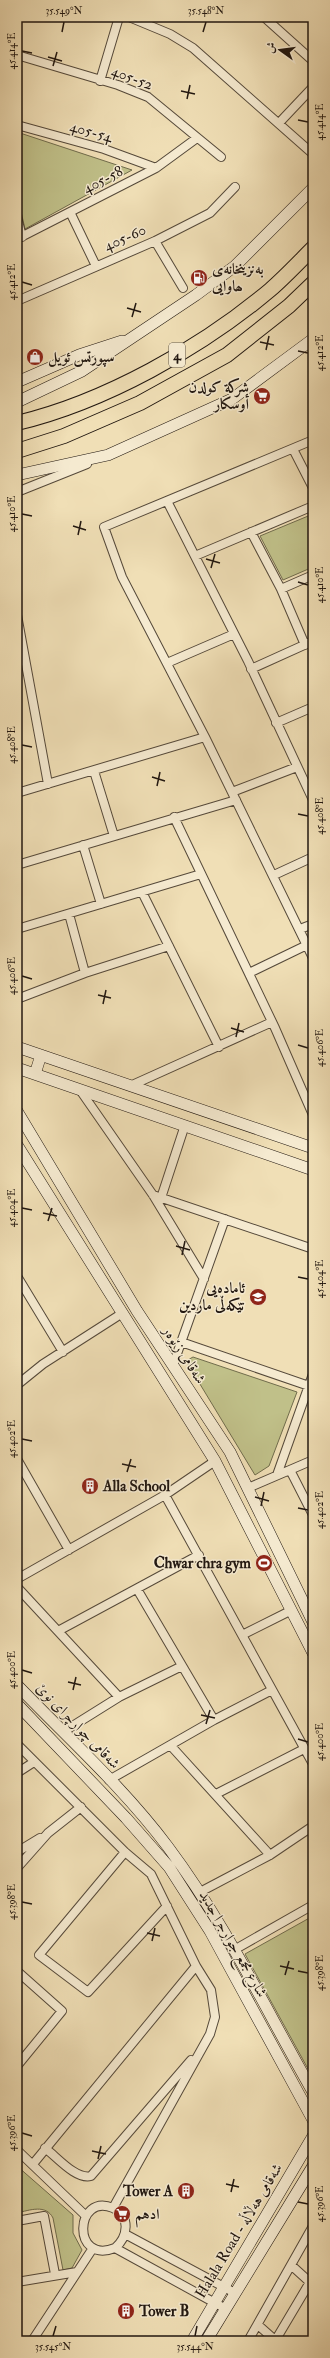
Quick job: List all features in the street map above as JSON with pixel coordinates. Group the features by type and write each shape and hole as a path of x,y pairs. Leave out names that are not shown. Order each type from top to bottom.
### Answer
{"highway":[{"name":"4","path":"17,423 41,417 105,393 190,347 270,290 313,248"},
{"name":"4","path":"17,451 64,436 140,403 220,359 289,306 313,282"}],"street":[{"path":"100,81 119,17"},
{"path":"129,17 170,34 193,48 313,154"},
{"path":"264,17 313,61"},
{"name":"405-52","path":"17,55 148,97 221,157"},
{"path":"279,123 313,87"},
{"name":"405-54","path":"17,125 104,149 156,168"},
{"name":"405-58","path":"19,238 156,168 197,138"},
{"name":"405-60","path":"17,301 154,241 210,213 235,187"},
{"path":"17,402 82,371 138,336 235,266 313,188"},
{"path":"70,212 96,266"},
{"path":"17,217 19,238"},
{"path":"154,241 183,288"},
{"path":"17,382 84,353 138,336"},
{"path":"17,492 108,455 232,399 313,339"},
{"path":"313,440 104,527 122,577 206,737 313,958"},
{"path":"293,449 313,488"},
{"path":"17,475 108,455"},
{"path":"167,501 234,634 313,800"},
{"path":"195,556 313,506"},
{"path":"250,532 309,643 251,669"},
{"path":"281,589 313,575"},
{"path":"17,615 19,637 48,784"},
{"path":"167,662 234,634"},
{"path":"276,723 313,707"},
{"path":"17,793 206,737"},
{"path":"232,792 297,767"},
{"path":"94,771 114,836"},
{"path":"17,865 174,817 236,800"},
{"path":"174,817 272,1022 313,1115"},
{"path":"84,845 101,904"},
{"path":"274,875 313,857"},
{"path":"17,929 201,874"},
{"path":"142,892 219,1047"},
{"path":"68,914 85,973"},
{"path":"300,930 313,924"},
{"path":"17,999 85,973 169,946"},
{"path":"249,973 307,946"},
{"path":"130,1086 272,1022"},
{"path":"17,1047 313,1148"},
{"path":"35,1074 41,1055"},
{"path":"17,1068 313,1170"},
{"path":"80,1090 157,1197 204,1279"},
{"name":"شەقامی زێوەر","path":"17,1111 137,1310 230,1452 312,1618"},
{"path":"157,1197 185,1126"},
{"name":"شەقامی زێوەر","path":"19,1150 215,1461 290,1611 313,1653"},
{"path":"157,1197 313,1249"},
{"path":"173,1365 225,1219"},
{"path":"17,1276 63,1352"},
{"path":"17,1385 43,1364 122,1314"},
{"path":"181,1342 309,1386"},
{"path":"277,1475 313,1374"},
{"path":"17,1459 69,1550"},
{"path":"248,1488 313,1460"},
{"path":"17,1579 165,1494 215,1461"},
{"path":"290,1470 313,1515"},
{"path":"165,1494 313,1764"},
{"path":"58,1631 199,1555"},
{"path":"17,1587 119,1697"},
{"path":"137,1589 214,1720"},
{"path":"242,1635 290,1611"},
{"path":"62,1732 119,1697 182,1666"},
{"name":"شەقامی چوارچرای نوێ","path":"17,1685 113,1784"},
{"path":"113,1784 214,1720 272,1690"},
{"name":"شەقامی چوارچرای نوێ","path":"17,1704 106,1797"},
{"path":"17,1744 125,1852 151,1874 196,1966 208,1983 214,2006 213,2026 113,2208"},
{"path":"171,1746 270,1855"},
{"path":"216,1794 304,1749"},
{"path":"17,1773 34,1762"},
{"name":"شارع مجمع جوارجرا جديد","path":"113,1784 167,1846 200,1892 313,2092"},
{"name":"شارع مجمع جوارجرا جديد","path":"106,1797 166,1863 192,1902 313,2120"},
{"path":"17,1852 48,1833 81,1807"},
{"path":"200,1892 270,1855 313,1826"},
{"path":"17,1868 48,1833"},
{"path":"125,1852 39,1955 88,1992 167,1906"},
{"path":"234,1950 313,1905"},
{"path":"33,2164 196,1966"},
{"path":"17,1971 62,2011 17,2066"},
{"path":"45,2148 79,2175 87,2177 91,2176 202,2048"},
{"name":"Halala Road - شەقامی هەڵاڵە","path":"192,2341 313,2136"},
{"path":"17,2150 86,2216"},
{"name":"Halala Road - شەقامی هەڵاڵە","path":"206,2341 313,2166"},
{"path":"115,2248 125,2234 126,2228 123,2216 113,2208 107,2206 95,2208 86,2216 82,2230 88,2243 93,2248 104,2250 115,2248 226,2309"},
{"path":"17,2221 44,2216 55,2274"},
{"path":"248,2341 313,2226"},
{"path":"125,2234 235,2293"},
{"path":"32,2341 93,2248"},
{"path":"258,2325 276,2341 312,2281 292,2265"},
{"path":"17,2282 55,2274 77,2272"}],"green space":[{"path":"17,132 132,170 25,229 17,194"},
{"path":"313,514 313,567 283,580 260,536"},
{"path":"193,1357 297,1392 269,1466 255,1475 186,1361"},
{"path":"313,1916 313,2078 245,1954"},
{"path":"17,2166 73,2215 73,2233 82,2250 72,2268 63,2270 53,2218 50,2214 42,2209 17,2213"}],"place":[{"name":"بەنزینخانەی ھاوایی","path":"199,278"},
{"name":"سپورتس ئويل","path":"35,357"},
{"name":"شرکة کولدن أوسکار","path":"262,396"},
{"name":"ئامادەیی تێکەڵی ماردین","path":"258,1297"},
{"name":"Alla School","path":"90,1486"},
{"name":"Chwar chra gym","path":"264,1563"},
{"name":"Tower A","path":"186,2191"},
{"name":"ادهم","path":"122,2214"},
{"name":"Tower B","path":"126,2311"}]}
